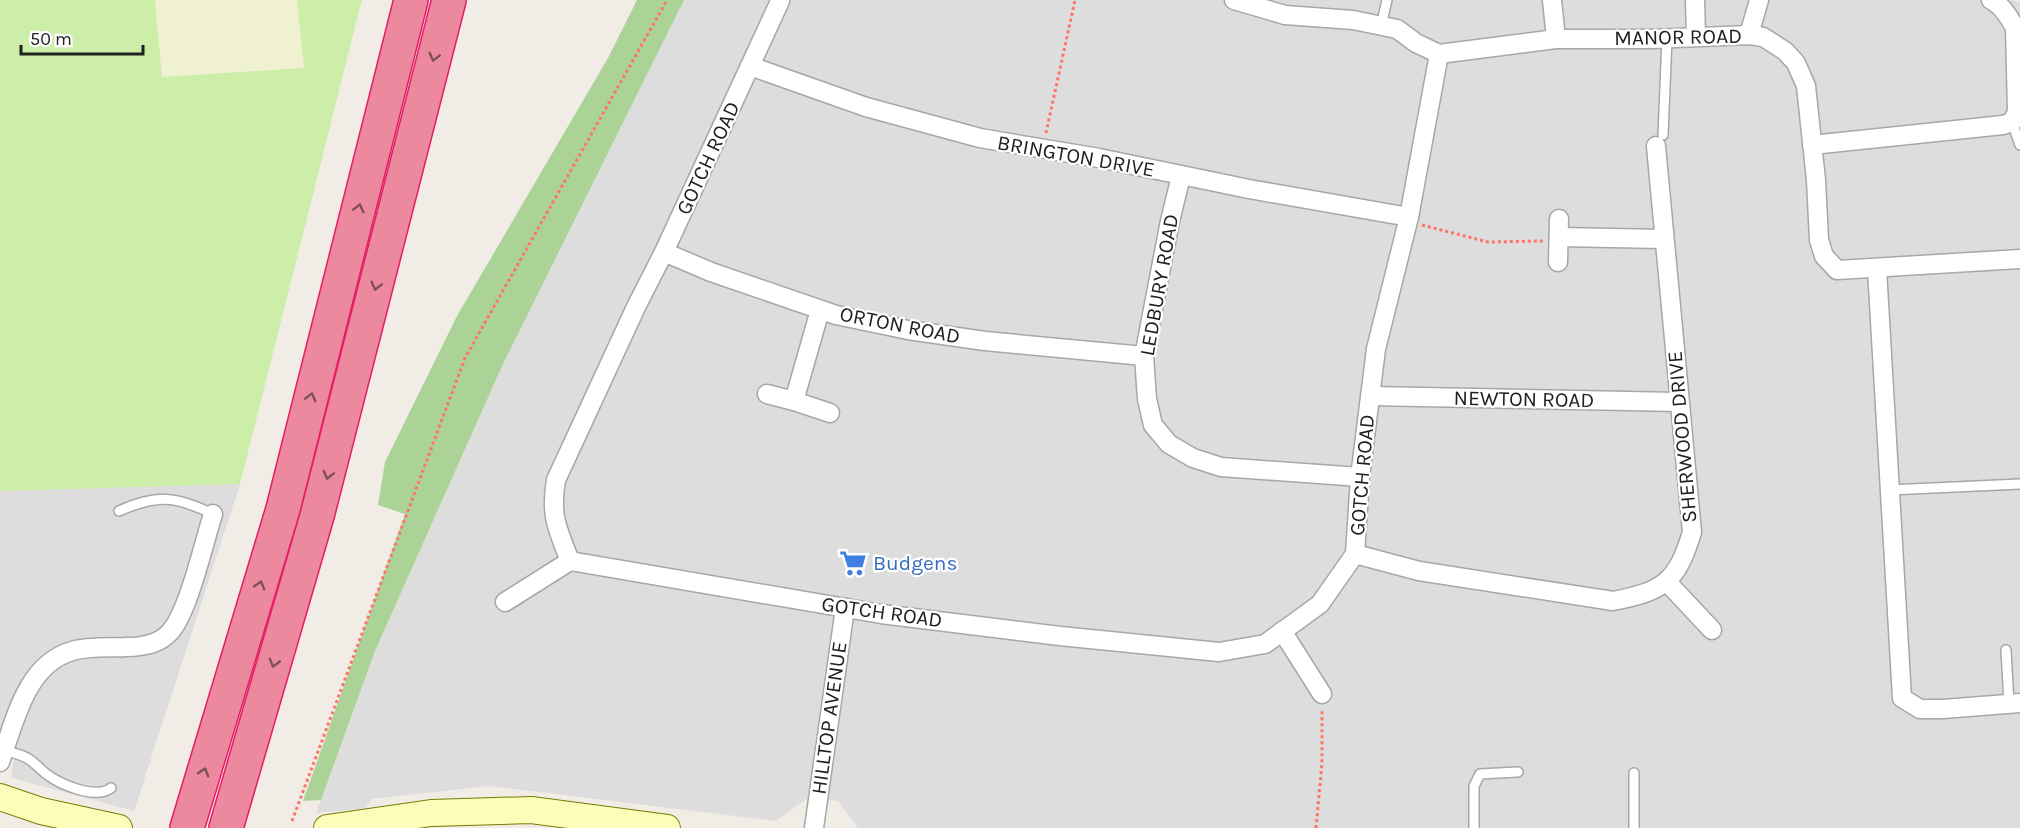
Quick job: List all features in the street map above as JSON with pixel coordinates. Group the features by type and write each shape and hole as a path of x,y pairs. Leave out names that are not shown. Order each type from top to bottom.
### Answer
{"highway":[{"path":"187,828 283,509 411,0"},
{"path":"226,828 317,516 448,0"}],"street":[{"path":"1234,0 1285,15 1353,21 1397,29 1416,44 1439,54"},
{"path":"1552,0 1556,39"},
{"path":"1695,0 1696,36"},
{"path":"1749,35 1759,0"},
{"path":"1812,145 2003,125 2012,122 2017,112 2015,28 1997,3 1991,0"},
{"name":"GOTCH ROAD","path":"780,1 556,480 552,501 555,523 570,561 845,608 1060,636 1219,652 1265,644 1320,604 1355,554 1360,477 1376,349 1409,217 1439,54"},
{"name":"MANOR ROAD","path":"1439,54 1556,39 1749,35 1763,37 1785,51 1796,63 1806,86 1819,240 1824,256 1837,270 2020,259"},
{"name":"BRINGTON DRIVE","path":"750,66 866,107 980,138 1409,217"},
{"name":"SHERWOOD DRIVE","path":"1660,141 1664,239 1692,532 1684,558 1668,582"},
{"name":"LEDBURY ROAD","path":"1181,176 1157,283 1144,356 1147,399 1153,425 1169,444 1193,458 1221,467 1360,477"},
{"path":"1558,262 1559,228 1664,239"},
{"name":"ORTON ROAD","path":"664,252 711,272 820,310 908,330 985,341 1144,356"},
{"path":"1877,269 1902,698 1920,709 2014,703"},
{"path":"794,401 820,310"},
{"path":"767,394 830,413"},
{"name":"NEWTON ROAD","path":"1370,396 1679,402"},
{"path":"2,756 26,692 45,666 72,651 139,647 167,636 179,620 184,607 213,513"},
{"path":"1355,554 1419,571 1613,601 1640,596 1668,582 1712,630"},
{"path":"505,602 570,561"},
{"name":"HILLTOP AVENUE","path":"814,828 845,608"},
{"path":"1282,631 1322,694"},
{"path":"0,797 41,811 119,828"},
{"path":"327,828 431,813 473,815 531,810 667,828"}],"lane":[{"path":"1382,26 1388,0"},
{"path":"1660,141 1667,38"},
{"path":"2012,122 2020,145"},
{"path":"1889,490 2020,484"},
{"path":"120,511 138,503 166,499 191,503 213,513"},
{"path":"2006,651 2014,703"},
{"path":"2,756 27,758 46,774 66,785 102,793 111,788"},
{"path":"1474,828 1474,786 1480,774 1518,772"},
{"path":"1634,773 1634,828"}],"path":[{"path":"292,821 465,358 667,0"},
{"path":"1043,149 1076,0"},
{"path":"1409,217 1421,224 1488,242 1546,241 1559,228"},
{"path":"1316,828 1322,763 1322,694"}],"shaded area":[{"path":"684,0 2012,0 2020,2 2020,828 858,828 838,801 808,798 776,821 489,786 372,799 366,808 316,813 375,651 503,364"},
{"path":"240,484 134,811 12,778 12,767 16,755 0,746 0,491"}],"green space":[{"path":"0,0 155,0 162,77 304,68 297,0 362,0 240,484 0,491"},
{"path":"155,0 297,0 304,68 161,77"},
{"path":"637,0 684,0 503,364 375,651 321,800 303,801 405,514 378,505 385,462 457,316 608,58"}],"place":[{"name":"Budgens","path":"853,563"}]}
